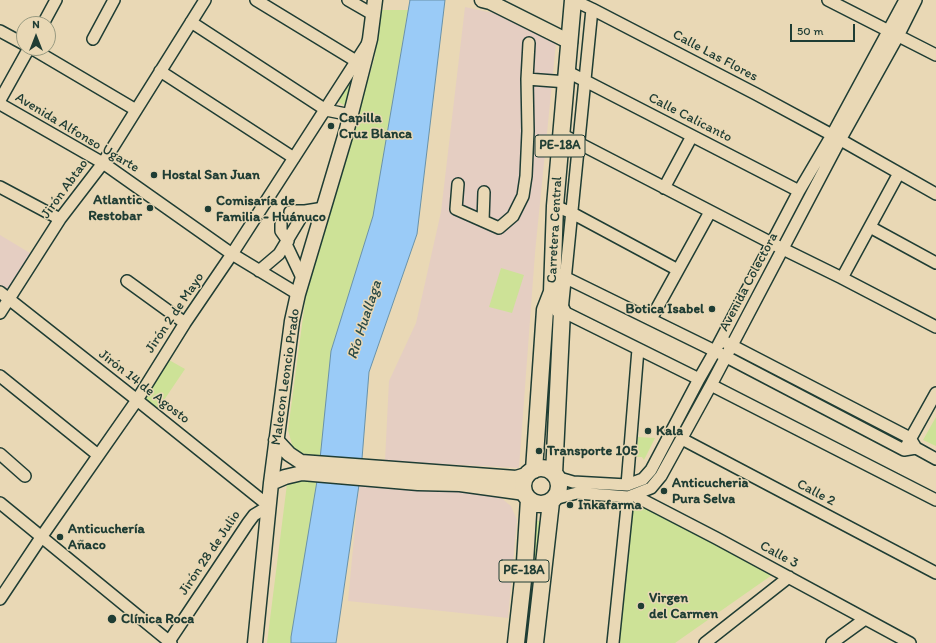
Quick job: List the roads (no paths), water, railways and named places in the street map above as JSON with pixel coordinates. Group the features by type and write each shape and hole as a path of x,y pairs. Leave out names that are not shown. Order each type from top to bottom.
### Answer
{"highway":[{"name":"Carretera Central","path":"532,472 545,310 559,274 555,206 573,0"},
{"name":"Carretera Central","path":"552,292 562,311"},
{"path":"555,475 562,311"},
{"path":"541,469 548,470 555,475 559,482 559,488 558,494 552,500 539,504 527,496 524,486 525,480 532,472 541,469"},
{"name":"PE-18A","path":"516,643 526,562 527,496"},
{"name":"PE-18A","path":"535,643 552,500"}],"main road":[{"name":"Malecon Leoncio Prado","path":"255,643 271,483 292,321 298,294 351,115 370,39 375,0"},
{"path":"482,0 490,2 570,42"},
{"path":"276,440 302,467"},
{"path":"271,483 302,467 419,477 516,478 532,472"},
{"path":"419,477 527,496"}],"street":[{"path":"47,16 56,0"},
{"path":"93,38 114,0"},
{"path":"256,0 356,61"},
{"path":"348,0 374,15"},
{"name":"Calle Las Flores","path":"573,0 836,137 936,194"},
{"path":"828,0 936,55"},
{"name":"Avenida Colectora","path":"552,500 577,493 630,496 651,488 661,476 783,250 887,31 904,0"},
{"name":"Avenida Colectora","path":"555,475 573,482 627,485 643,479 651,470 799,191 836,137 898,36 916,0"},
{"name":"Jirón Abtao","path":"0,313 4,296 103,163 191,22 201,1"},
{"path":"562,311 559,274 572,214 592,9"},
{"path":"191,22 326,110 351,115"},
{"path":"0,31 16,40"},
{"name":"Jirón 2 de Mayo","path":"0,599 137,400 185,323 326,110 370,39"},
{"path":"458,184 456,209 499,228 513,216 523,196 526,176 529,42"},
{"path":"0,100 25,56"},
{"path":"44,56 136,110"},
{"path":"160,71 294,158"},
{"path":"527,79 567,77"},
{"name":"Calle Calicanto","path":"567,77 585,81 799,191"},
{"name":"Avenida Alfonso Ugarte","path":"0,104 103,163 232,254 298,294"},
{"path":"561,134 783,250 842,278 936,327"},
{"path":"664,188 692,136"},
{"path":"842,278 899,173"},
{"path":"0,187 60,219"},
{"path":"483,220 484,192"},
{"path":"555,206 678,270"},
{"path":"290,212 324,208"},
{"path":"259,271 279,254 305,211"},
{"path":"651,319 710,212"},
{"path":"281,224 281,231 303,280"},
{"path":"870,227 936,263"},
{"path":"559,274 910,449 936,459"},
{"path":"127,281 185,323"},
{"name":"Jirón 14 de Agosto","path":"4,296 269,506"},
{"path":"545,310 562,311 699,379"},
{"path":"721,339 910,438"},
{"path":"627,485 638,349"},
{"path":"0,376 98,455"},
{"path":"711,385 936,500"},
{"path":"910,449 910,438 936,393"},
{"path":"823,406 829,396"},
{"name":"Calle 2","path":"682,439 936,573"},
{"path":"0,454 25,476"},
{"path":"613,643 630,496"},
{"name":"Calle 3","path":"630,496 789,577 910,643"},
{"path":"0,502 170,643"},
{"name":"Jirón 28 de Julio","path":"170,643 248,523 254,515 269,506"},
{"path":"709,642 789,577"},
{"path":"832,643 865,619"}],"water":[{"name":"Río Huallaga","path":"410,0 445,0 417,234 369,372 361,471 336,643 291,643 319,469 331,351 373,216"}],"place":[{"name":"Capilla Cruz Blanca","path":"331,126"},
{"name":"Hostal San Juan","path":"154,175"},
{"name":"Atlantic Restobar","path":"150,208"},
{"name":"Comisaría de Familia - Huánuco","path":"208,209"},
{"name":"Botica Isabel","path":"712,309"},
{"name":"Kala","path":"648,431"},
{"name":"Transporte 105","path":"539,451"},
{"name":"Anticucheria Pura Selva","path":"664,491"},
{"name":"Inkafarma","path":"570,505"},
{"name":"Anticuchería Añaco","path":"60,537"},
{"name":"Virgen del Carmen","path":"641,606"},
{"name":"Clínica Roca","path":"112,619"}]}
